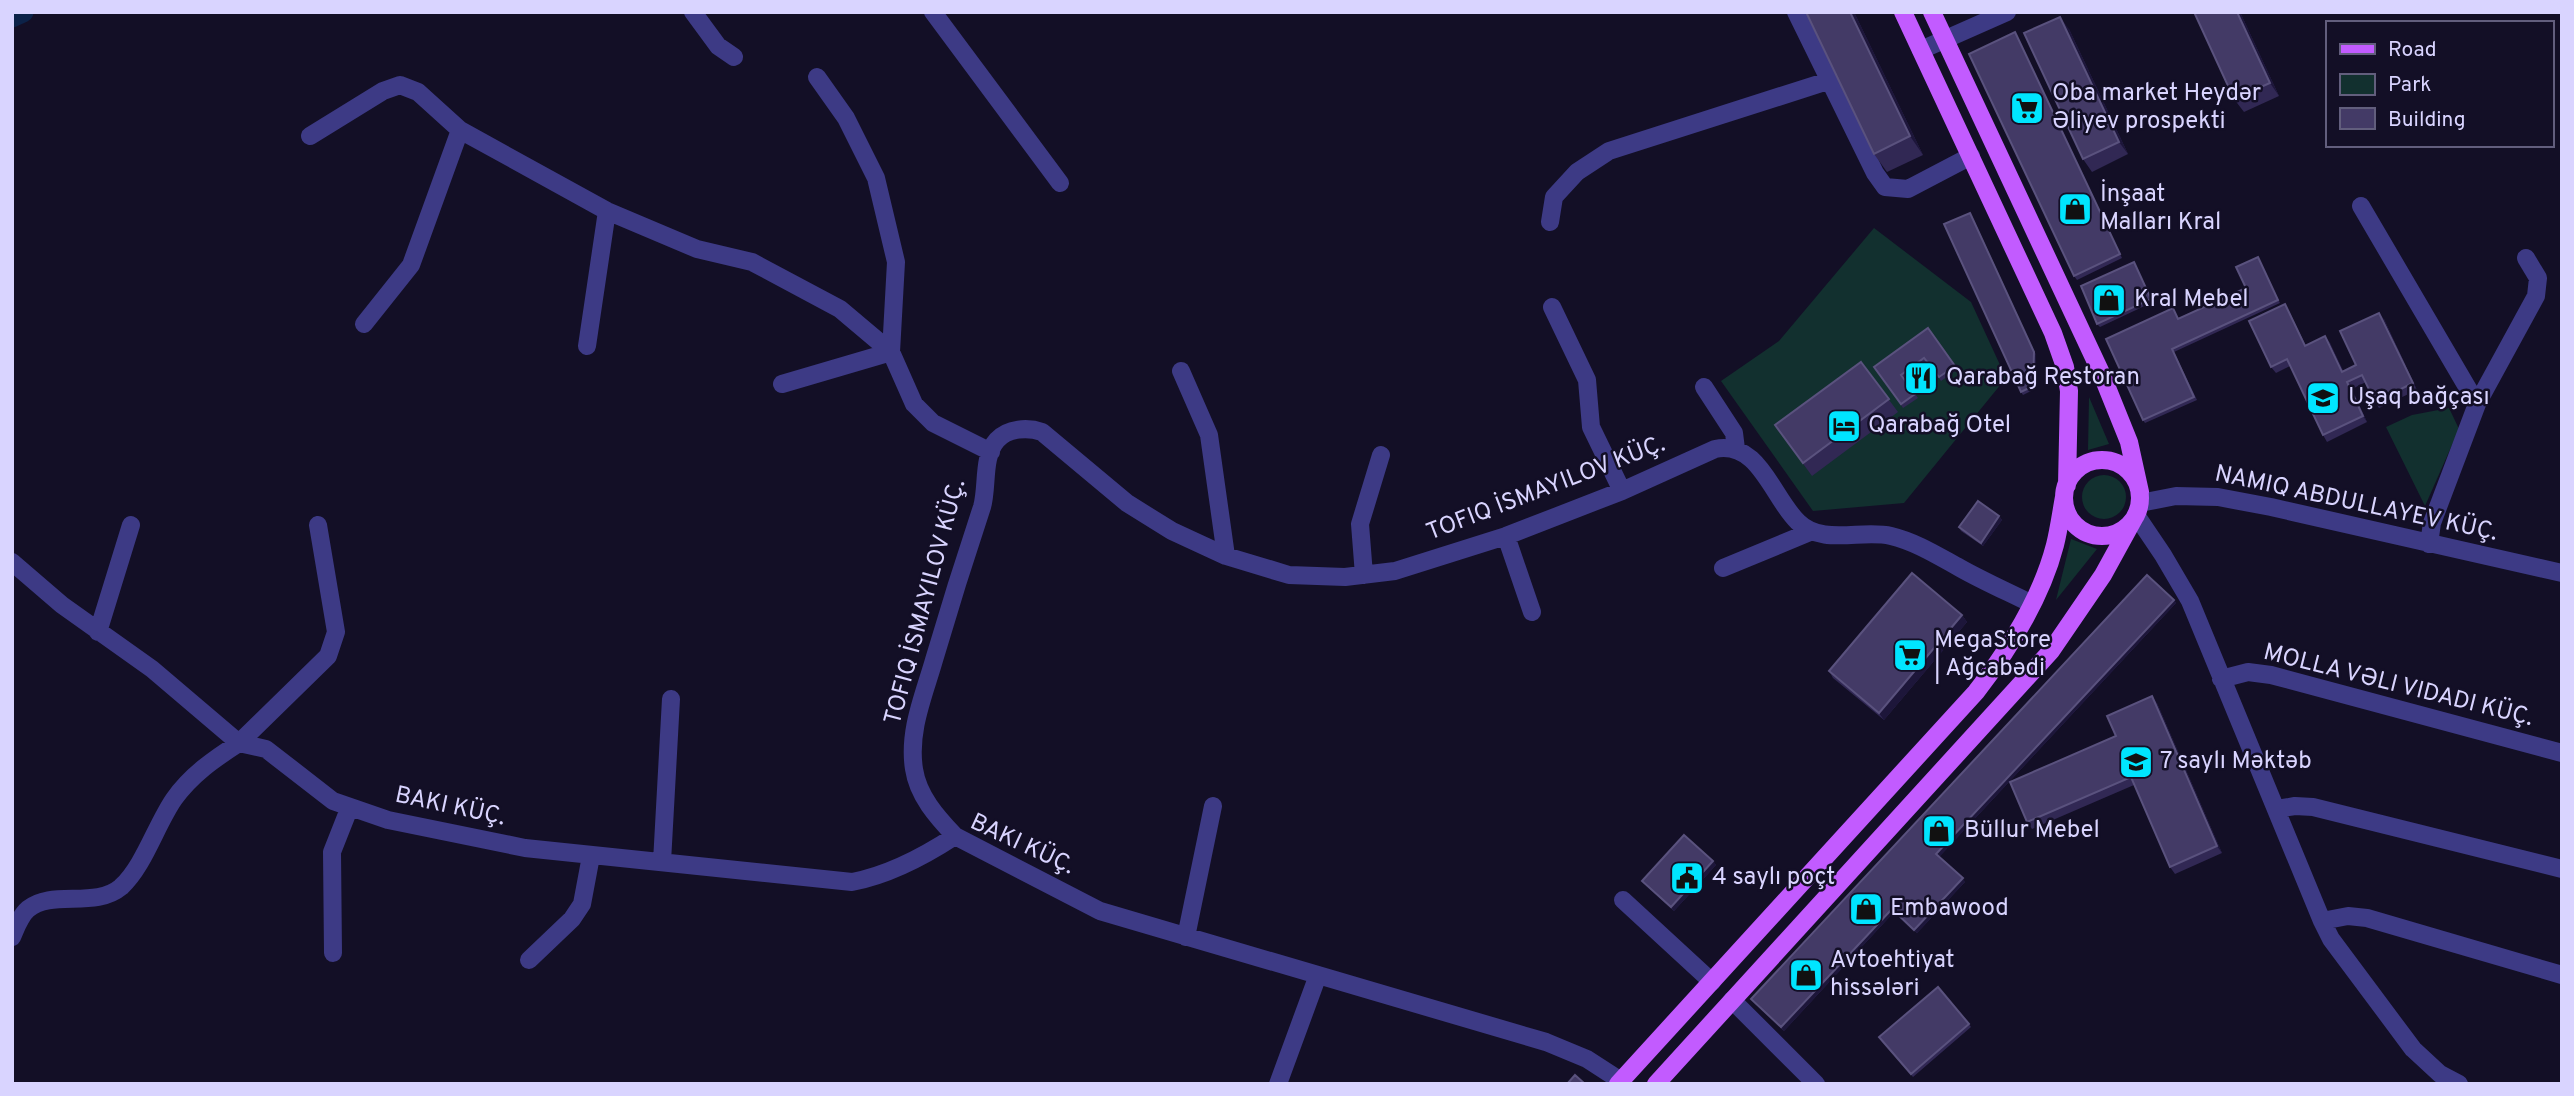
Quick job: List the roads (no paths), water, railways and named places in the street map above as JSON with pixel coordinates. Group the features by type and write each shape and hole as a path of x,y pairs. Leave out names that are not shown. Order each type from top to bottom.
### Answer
{"main road":[{"path":"1903,12 2053,333 2065,367 2070,419 2066,510 2081,530 2093,535 2118,533 2129,525 2139,503 2129,442 2102,374 1932,12"},
{"path":"1619,1083 1976,692 2005,655 2032,604 2054,546 2065,491 2080,467 2101,460 2122,465 2130,472 2139,503 2103,575 2051,651 1656,1084"},
{"path":"1712,982 1732,1000"}],"street":[{"path":"693,12 718,46 734,57"},
{"path":"933,12 1060,184"},
{"path":"1796,12 1875,173 1885,187 1908,189 1971,156"},
{"path":"1921,50 2007,12"},
{"path":"817,77 846,118 876,178 896,262 891,352"},
{"path":"1550,222 1554,197 1577,172 1609,151 1830,80"},
{"path":"310,136 383,91 400,85 418,92 460,130 607,211 697,249 752,262 840,309 891,352 914,404 933,423 990,452"},
{"path":"363,324 411,265 460,130"},
{"path":"2361,206 2477,404"},
{"path":"586,346 607,211"},
{"path":"2429,544 2432,523 2477,404 2536,296 2538,278 2526,258"},
{"path":"1552,307 1587,380 1591,427 1622,491"},
{"path":"782,384 891,352"},
{"path":"1181,371 1209,435 1226,556"},
{"path":"1704,387 1734,433 1736,449"},
{"path":"1619,1083 1587,1059 1546,1042 1100,911 955,836 935,814 919,788 914,769 915,725 984,500 990,452 998,439 1010,432 1025,428 1042,432 1127,503 1172,531 1226,556 1289,575 1345,577 1395,571 1506,536 1622,491 1714,449 1726,447 1736,449 1755,463 1797,522 1810,532"},
{"path":"1364,575 1360,524 1381,455"},
{"name":"NAMIQ ABDULLAYEV KÜÇ.","path":"2139,503 2176,496 2218,497 2562,573"},
{"path":"2139,503 2163,555 2190,601 2331,939 2413,1049 2440,1074 2459,1084"},
{"path":"98,632 131,525"},
{"path":"12,937 28,909 39,903 103,897 119,888 130,877 174,799 189,781 210,761 239,743 328,656 334,645 336,632 318,525"},
{"path":"1723,568 1810,532 1847,536 1889,535 1913,543 2032,604"},
{"path":"1506,536 1532,612"},
{"path":"12,562 62,605 152,669 239,743 266,750 333,801 388,820 525,848 852,882 873,878 899,868 955,836"},
{"name":"MOLLA VƏLI VIDADI KÜÇ.","path":"2221,679 2248,672 2271,675 2562,753"},
{"path":"662,862 671,699"},
{"path":"1186,937 1213,806"},
{"path":"2277,809 2313,807 2562,869"},
{"path":"333,953 332,852 349,808"},
{"path":"529,960 572,919 582,904 591,856"},
{"path":"1623,900 1712,982"},
{"path":"2322,921 2348,916 2367,918 2562,975"},
{"path":"1278,1084 1318,975"},
{"path":"1732,1000 1816,1084"}],"waterway":[{"path":"12,17 23,12"}],"place":[{"name":"Oba market Heydər Əliyev prospekti","path":"2027,108"},
{"name":"İnşaat Malları Kral","path":"2075,209"},
{"name":"Kral Mebel","path":"2109,300"},
{"name":"Qarabağ Restoran","path":"1921,378"},
{"name":"Uşaq bağçası","path":"2323,398"},
{"name":"Qarabağ Otel","path":"1844,426"},
{"name":"MegaStore | Ağcabədi","path":"1910,655"},
{"name":"7 saylı Məktəb","path":"2136,762"},
{"name":"Büllur Mebel","path":"1939,831"},
{"name":"4 saylı poçt","path":"1687,878"},
{"name":"Embawood","path":"1866,909"},
{"name":"Avtoehtiyat hissələri","path":"1806,975"}]}
